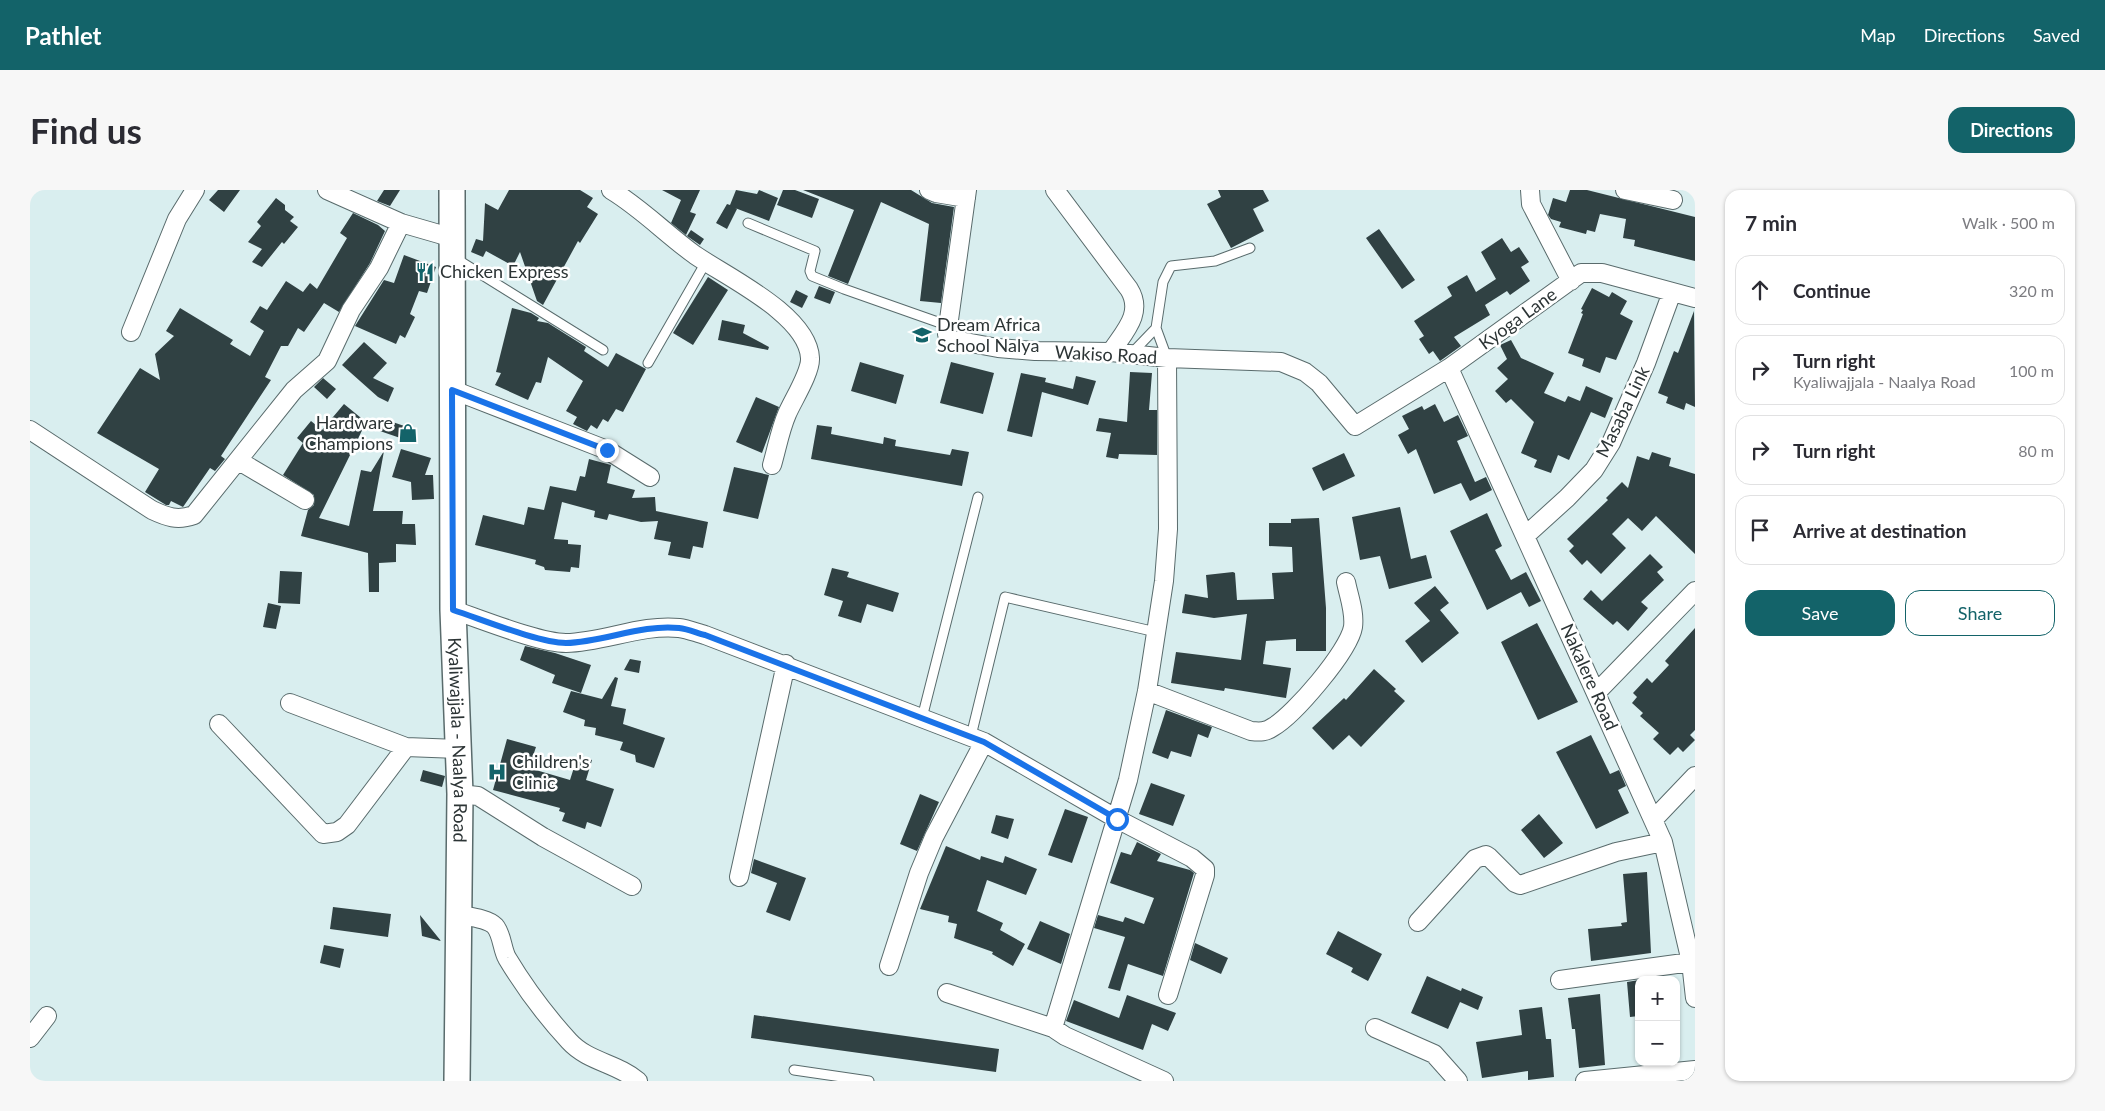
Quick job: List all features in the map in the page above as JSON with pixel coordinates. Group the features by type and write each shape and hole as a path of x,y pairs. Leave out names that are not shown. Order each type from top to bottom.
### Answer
{"main road":[{"name":"Kyaliwajjala - Naalya Road","path":"452,190 453,610 460,794 457,1081"}],"street":[{"path":"132,332 177,219 195,190"},
{"path":"326,190 452,248"},
{"path":"611,190 629,195 706,262 771,305 799,330 808,343 811,360 787,416 772,465"},
{"path":"929,190 936,193 966,194 950,326"},
{"path":"1055,190 1129,289 1136,302 1136,310 1132,319 1111,352"},
{"path":"1625,190 1673,200"},
{"path":"1531,197 1571,281"},
{"path":"30,430 152,510 168,518 181,520 194,515 294,390 327,361 351,310 379,268 401,223"},
{"name":"Kyoga Lane","path":"1355,426 1449,368 1581,273 1602,273 1695,298"},
{"name":"Masaba Link","path":"1525,536 1567,498 1594,470 1611,442 1646,363 1672,292"},
{"name":"Wakiso Road","path":"950,326 947,334 950,339 998,348 1035,352 1111,352 1167,358 1281,362 1305,372 1319,384 1355,426"},
{"path":"1053,1028 1128,780 1147,691 1164,581 1168,530 1167,358"},
{"name":"Nakalere Road","path":"1449,368 1664,842 1691,962 1695,998"},
{"path":"452,390 607,450 650,477"},
{"path":"239,461 305,500"},
{"path":"1147,691 1251,731 1262,732 1273,728 1287,717 1334,664 1350,638 1354,616 1346,582"},
{"path":"1596,693 1695,591"},
{"path":"453,610 541,639 564,643 599,640 662,628 680,628 786,664 977,739 1117,819 1192,858 1205,869 1205,875 1168,995"},
{"path":"739,877 786,664"},
{"path":"290,703 406,747 458,749"},
{"path":"218,724 323,834 337,832 348,825 406,747"},
{"path":"889,966 923,864 977,739"},
{"path":"1653,820 1695,776"},
{"path":"460,794 478,796 543,837 632,886"},
{"path":"1418,922 1481,856 1490,857 1515,883 1525,884 1616,852 1664,842"},
{"path":"459,915 485,921 495,927 506,957 542,1010 571,1043 592,1059 626,1071 638,1081"},
{"path":"1560,980 1691,962"},
{"path":"947,993 1053,1028 1064,1036 1164,1081"},
{"path":"30,1038 47,1016"},
{"path":"1375,1028 1434,1054 1458,1081"},
{"path":"1585,1081 1695,1070"}],"lane":[{"path":"748,223 815,252 810,271 812,276 950,326"},
{"path":"452,248 603,350"},
{"path":"1167,358 1156,328 1163,282 1171,266 1215,261 1250,248"},
{"path":"648,363 706,262"},
{"path":"1131,354 1156,328"},
{"path":"922,718 978,497"},
{"path":"977,739 1005,597 1156,632"},
{"path":"794,1070 870,1081"}],"building":[{"path":"218,190 240,190 224,212 209,200"},
{"path":"384,190 400,190 390,206 377,201"},
{"path":"509,190 580,190 593,198 587,207 598,214 580,243 578,241 543,305 537,301 520,252 513,266 486,251 483,257 471,252 476,239 483,241 485,203 498,210"},
{"path":"662,190 700,190 690,212 696,214 686,235 671,223 681,200"},
{"path":"736,190 757,194 759,190 778,198 769,221 735,208 737,209 727,229 716,223 727,204 730,205"},
{"path":"783,190 795,190 819,199 812,218 777,205"},
{"path":"803,190 911,190 932,203 954,207 941,303 920,301 929,224 881,202 848,284 828,276 854,210"},
{"path":"1218,190 1263,190 1269,201 1253,209 1264,231 1231,248 1207,204 1221,197"},
{"path":"1570,190 1587,190 1695,217 1695,261 1634,246 1635,240 1623,238 1626,219 1600,214 1595,232 1587,230 1586,234 1559,227 1561,222 1551,219 1548,215 1553,198 1566,202"},
{"path":"276,198 285,205 285,210 294,217 290,221 298,227 284,244 282,242 262,267 252,262 262,249 248,242 261,226 257,222"},
{"path":"353,213 378,225 385,231 370,263 339,312 324,303 304,332 298,328 288,346 281,346 265,377 271,380 221,456 225,459 215,471 210,468 183,507 171,501 169,505 166,505 145,492 159,469 97,433 140,368 160,380 155,354 174,336 166,331 180,308 233,340 230,344 250,356 264,331 250,322 260,306 267,310 286,281 303,292 310,283 317,289 347,238 340,233"},
{"path":"1379,229 1415,280 1402,289 1366,238"},
{"path":"691,230 704,239 700,245 687,236"},
{"path":"1502,238 1511,252 1519,247 1529,262 1521,267 1530,281 1510,295 1507,291 1485,305 1490,315 1454,337 1461,346 1440,361 1433,351 1429,354 1419,339 1424,336 1414,321 1452,296 1447,287 1467,275 1476,292 1496,279 1481,252"},
{"path":"404,255 436,267 427,293 419,291 410,314 415,317 405,338 400,335 396,344 355,326 384,280 394,283"},
{"path":"708,277 728,290 693,345 673,333"},
{"path":"819,286 835,292 830,304 814,298"},
{"path":"1592,288 1609,297 1612,292 1627,301 1620,314 1633,321 1616,360 1606,357 1600,373 1582,366 1584,359 1568,353 1583,314 1581,309"},
{"path":"796,290 808,296 802,308 790,302"},
{"path":"512,308 531,313 539,318 537,321 548,323 586,347 584,351 608,367 616,353 646,369 623,412 616,409 608,422 603,419 597,429 591,425 587,431 573,424 577,417 566,411 583,381 548,357 541,383 536,382 528,400 495,385 501,373 496,372"},
{"path":"1694,311 1695,407 1686,403 1684,410 1666,403 1668,397 1658,393 1674,351 1678,353"},
{"path":"722,320 745,325 743,333 769,347 768,350 718,340"},
{"path":"1511,340 1521,358 1554,373 1544,393 1565,402 1568,396 1580,401 1586,386 1613,398 1605,418 1591,412 1569,460 1558,455 1551,473 1534,467 1537,460 1521,453 1534,422 1511,399 1506,403 1495,391 1508,379 1497,368 1507,359 1500,345"},
{"path":"364,342 387,363 373,378 394,388 388,402 378,397 342,365"},
{"path":"860,362 904,375 896,404 851,391"},
{"path":"951,362 994,373 983,414 940,403"},
{"path":"1130,372 1152,373 1149,410 1157,410 1157,455 1119,454 1118,459 1106,457 1111,433 1096,431 1099,418 1127,422"},
{"path":"1021,373 1046,378 1045,382 1073,389 1076,376 1096,381 1088,405 1042,392 1032,437 1007,431"},
{"path":"323,378 336,389 327,399 314,387"},
{"path":"756,397 779,407 762,453 736,442"},
{"path":"344,404 366,422 356,443 348,452 351,453 319,518 349,526 361,470 371,472 384,451 373,511 403,511 402,524 415,524 416,545 396,544 396,562 379,563 379,592 369,592 368,553 301,536 308,510 314,505 314,495 283,475 303,443 297,438 311,421 322,430"},
{"path":"1435,404 1444,422 1458,415 1468,436 1457,441 1475,482 1486,477 1492,490 1470,501 1461,483 1434,494 1416,449 1408,454 1398,435 1409,429 1402,416 1422,406 1424,410"},
{"path":"381,418 413,429 409,441 377,430"},
{"path":"817,425 832,427 831,434 883,444 884,437 896,440 895,446 950,455 952,449 969,452 962,486 811,459"},
{"path":"401,449 431,458 425,475 433,475 434,499 412,500 411,482 392,477"},
{"path":"1652,452 1671,458 1669,466 1695,474 1695,554 1656,516 1642,531 1628,518 1612,534 1626,548 1601,574 1587,560 1582,565 1569,551 1574,546 1567,539 1608,500 1606,498 1622,482 1628,488 1637,456 1649,460"},
{"path":"1344,453 1355,476 1323,491 1312,468"},
{"path":"589,459 611,465 607,483 635,490 632,498 655,497 656,511 708,522 703,548 693,546 690,559 668,555 671,542 654,539 658,521 641,522 609,514 607,520 594,517 595,511 562,502 554,539 568,540 568,544 581,545 579,568 571,567 570,572 545,570 544,567 535,564 536,560 475,545 483,515 524,525 528,507 544,510 550,486 576,491 580,476 585,477"},
{"path":"734,467 769,475 758,519 723,511"},
{"path":"1400,507 1411,559 1426,555 1432,578 1389,589 1380,556 1360,560 1352,517"},
{"path":"1487,513 1502,546 1495,550 1511,580 1526,572 1541,601 1529,607 1521,592 1487,610 1450,531"},
{"path":"1319,518 1326,608 1326,651 1296,651 1296,639 1266,641 1263,664 1291,668 1286,698 1225,688 1224,691 1171,683 1176,652 1241,660 1247,614 1214,618 1182,613 1185,594 1208,598 1206,575 1233,572 1235,573 1237,600 1274,599 1272,573 1293,572 1292,547 1269,546 1269,523 1291,523 1291,519"},
{"path":"1650,554 1663,567 1657,572 1664,580 1641,602 1648,608 1628,631 1617,621 1613,625 1583,599 1591,590 1602,601"},
{"path":"832,568 849,572 847,577 899,593 893,612 867,604 861,623 838,616 843,601 824,595"},
{"path":"280,571 302,572 300,604 278,603"},
{"path":"1435,586 1449,603 1440,610 1459,633 1422,663 1405,641 1430,621 1414,603"},
{"path":"268,603 281,606 276,629 263,627"},
{"path":"1537,623 1578,702 1538,720 1501,642"},
{"path":"1695,628 1695,730 1690,735 1695,740 1683,752 1678,747 1670,755 1653,739 1659,733 1640,716 1643,713 1632,703 1637,697 1633,693 1647,678 1652,683 1669,665 1665,661"},
{"path":"525,646 555,653 591,665 581,693 552,683 555,675 520,660"},
{"path":"630,659 641,661 639,673 624,670"},
{"path":"1374,669 1396,689 1394,691 1405,701 1361,747 1349,735 1333,750 1312,728 1344,698 1346,700"},
{"path":"615,677 618,678 611,706 626,709 623,724 665,738 654,768 636,762 635,755 620,750 623,742 595,735 596,728 584,726 585,720 563,712 571,691 602,699"},
{"path":"1166,710 1212,727 1208,738 1198,734 1191,757 1171,751 1168,759 1152,753"},
{"path":"1591,735 1610,774 1619,770 1626,786 1618,790 1629,813 1596,829 1556,752"},
{"path":"507,739 536,747 529,768 570,780 578,755 592,760 586,780 614,789 601,827 587,822 585,829 562,821 565,813 559,811 560,808 493,790"},
{"path":"423,770 445,776 442,787 420,781"},
{"path":"1151,783 1185,795 1173,826 1139,814"},
{"path":"920,794 939,802 917,851 900,844"},
{"path":"1065,809 1088,817 1072,863 1048,855"},
{"path":"1539,814 1563,843 1544,858 1521,830"},
{"path":"996,815 1014,819 1008,839 991,833"},
{"path":"1137,842 1161,854 1157,861 1190,870 1194,873 1163,976 1128,964 1120,991 1108,988 1125,937 1094,928 1098,915 1123,922 1125,917 1144,924 1154,898 1110,883 1121,852 1131,855"},
{"path":"946,846 980,860 981,856 1003,863 1005,856 1037,869 1026,895 987,880 977,911 1003,923 1000,930 1025,944 1013,966 992,954 993,952 954,938 957,924 948,922 949,916 920,909"},
{"path":"754,859 806,878 790,921 766,912 777,883 751,873"},
{"path":"1647,872 1651,953 1591,961 1588,929 1622,926 1621,923 1627,922 1623,874"},
{"path":"333,907 391,914 388,937 330,929"},
{"path":"420,915 441,941 422,936"},
{"path":"1040,921 1070,934 1061,964 1027,949"},
{"path":"1338,931 1382,954 1368,981 1351,972 1353,968 1326,954"},
{"path":"1195,943 1228,958 1221,974 1190,960"},
{"path":"324,945 344,949 340,968 320,963"},
{"path":"1427,976 1461,991 1462,988 1483,997 1478,1010 1460,1002 1448,1029 1411,1013"},
{"path":"1635,981 1635,1016 1630,1017 1627,982"},
{"path":"1600,994 1605,1065 1579,1068 1575,1029 1572,1029 1568,998"},
{"path":"1127,995 1176,1013 1168,1031 1152,1024 1143,1050 1066,1021 1074,1000 1119,1018"},
{"path":"1542,1007 1546,1039 1551,1039 1554,1077 1528,1080 1528,1071 1482,1078 1476,1042 1522,1035 1519,1010"},
{"path":"754,1015 999,1049 996,1072 751,1038"}],"place":[{"name":"Chicken Express","path":"425,272"},
{"name":"Dream Africa School Nalya","path":"922,335"},
{"name":"Hardware Champions","path":"408,433"},
{"name":"Children's Clinic","path":"497,772"}],"route":[{"path":"607,450 570,434 452,390 453,610 541,639 564,643 599,640 662,628 680,628 705,635 786,664 984,742 1117,819"}]}
